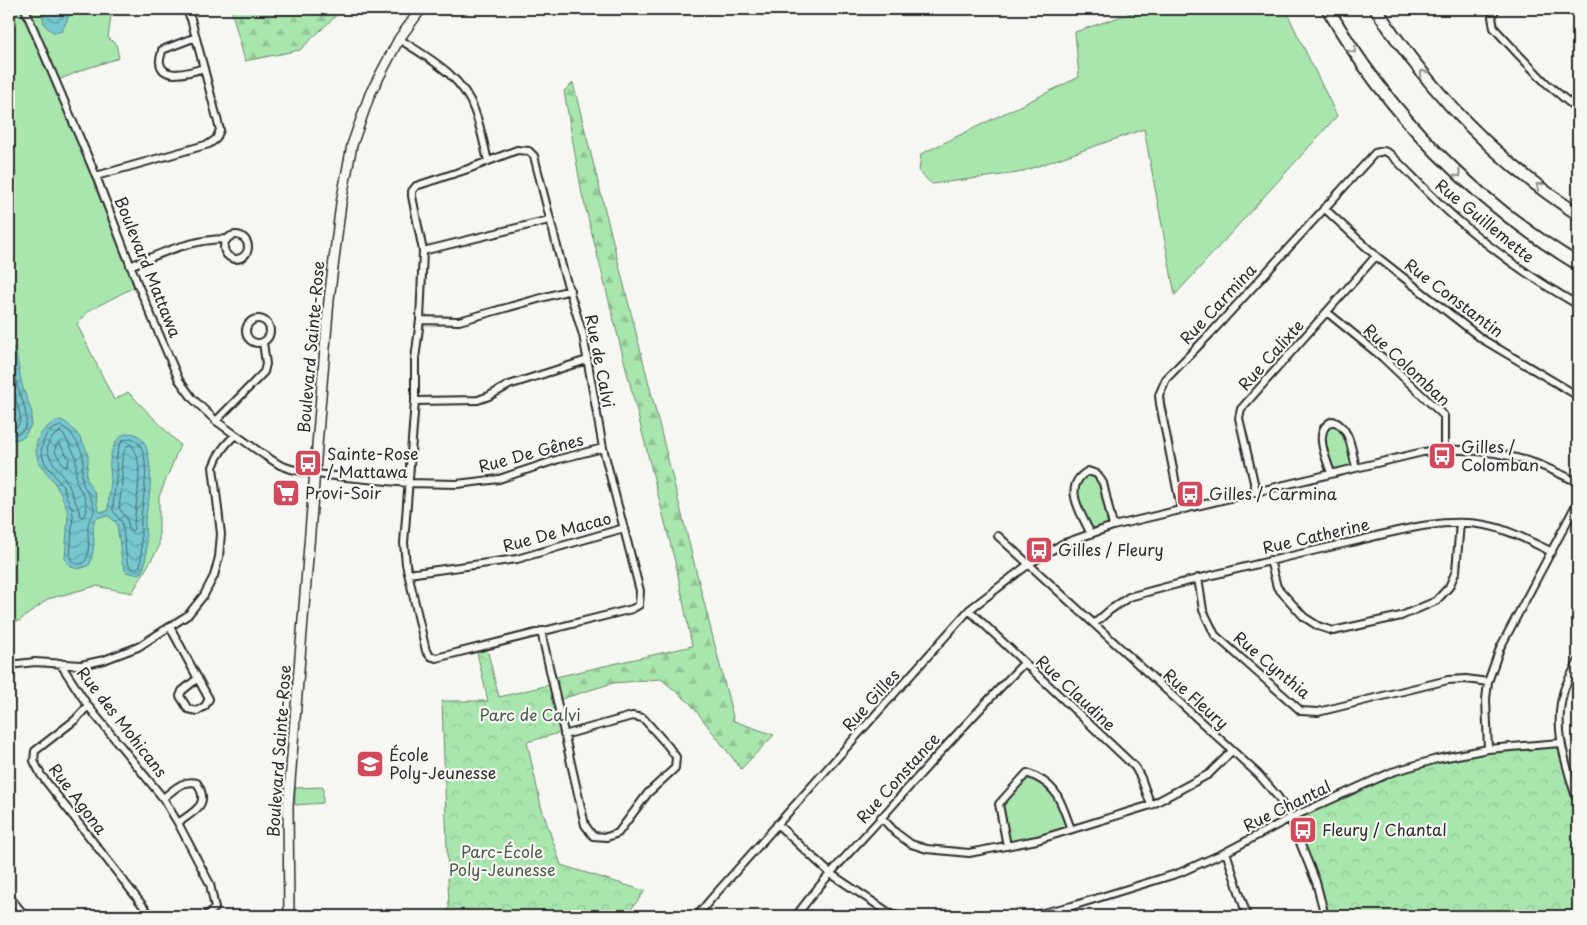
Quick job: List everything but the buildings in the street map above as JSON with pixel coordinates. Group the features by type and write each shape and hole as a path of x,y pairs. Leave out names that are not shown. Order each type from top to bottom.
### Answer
{"highway":[{"path":"1328,9 1373,78 1399,112 1434,150 1506,214 1539,239 1578,264"},
{"path":"1376,9 1414,62 1466,122 1522,172 1578,214"}],"street":[{"name":"Boulevard Mattawa","path":"25,9 96,176 130,266 179,380 193,399 216,421 235,435 280,465 316,474"},
{"path":"96,176 209,144 216,139 220,130 192,19 186,9"},
{"name":"Boulevard Sainte-Rose","path":"289,916 288,809 329,300 345,176 360,120 374,86 399,39 421,9"},
{"path":"1496,9 1492,17 1494,28 1537,74 1578,110"},
{"path":"196,37 162,50 160,62 163,70 182,75 204,68"},
{"path":"399,39 439,64 461,87 475,112 488,161"},
{"name":"Rue de Calvi","path":"517,150 529,151 534,156 562,270 581,327 604,448 640,590 639,605 632,609 436,658 430,656 426,651 408,574 404,543 415,401 415,360 420,320 422,251 412,191 416,186 488,161 517,150"},
{"name":"Rue Carmina","path":"1181,509 1160,404 1159,395 1166,379 1373,154 1382,151"},
{"name":"Rue Guillemette","path":"1382,151 1392,156 1433,198 1485,242 1534,278 1578,305"},
{"name":"Rue Constantin","path":"1324,208 1376,256 1482,339 1578,396"},
{"path":"422,251 549,220"},
{"path":"130,266 176,246 226,239"},
{"name":"Rue Calixte","path":"1256,491 1239,418 1241,409 1328,313 1376,256"},
{"path":"420,320 459,321 570,290"},
{"name":"Rue Colomban","path":"1328,313 1382,357 1444,416 1444,449"},
{"path":"216,421 264,372 266,364 263,342"},
{"path":"415,401 478,400 509,384 587,360"},
{"path":"1331,473 1322,444 1322,429 1327,423 1333,421 1340,423 1346,430 1356,467"},
{"path":"9,665 35,662 81,665 104,660 138,647 188,616 204,595 214,576 219,557 221,534 213,467 223,446 235,435"},
{"name":"Rue De Gênes","path":"316,474 408,483 457,484 500,478 559,459 604,448"},
{"name":"Rue Gilles","path":"697,916 710,899 969,610 1029,564 1062,544 1113,526 1181,509 1356,467 1444,449 1502,455 1530,462 1578,482"},
{"path":"1091,534 1076,502 1074,487 1080,476 1088,471 1097,474 1103,483 1113,526"},
{"path":"1488,749 1486,699 1488,682 1500,648 1578,501"},
{"path":"1270,560 1277,587 1304,617 1318,626 1333,631 1401,616 1436,601 1449,587 1456,571 1460,523"},
{"name":"Rue Catherine","path":"1094,624 1128,597 1270,560 1426,525 1460,523 1486,525 1521,537 1552,552"},
{"name":"Rue De Macao","path":"408,574 517,559 624,528"},
{"name":"Rue Fleury","path":"998,536 1258,774 1278,798 1290,818 1316,882 1325,916"},
{"name":"Rue Cynthia","path":"1198,578 1203,610 1215,635 1302,711 1318,712 1448,680 1466,679 1488,682"},
{"name":"Rue Claudine","path":"969,610 1135,768 1152,805"},
{"path":"170,626 198,678 209,699 205,706 197,711 188,709 180,696 198,678"},
{"path":"541,631 564,735 585,825 593,836 607,837 618,832 648,792 675,768 676,757 643,718 632,716 564,735"},
{"name":"Rue Constance","path":"796,916 808,899 881,817 1024,662"},
{"path":"1578,662 1564,690 1560,722 1560,743 1578,804"},
{"name":"Rue des Mohicans","path":"60,663 88,706 163,798 178,823 210,884 215,908 206,916"},
{"name":"Rue Agona","path":"88,706 75,720 35,751 34,761 41,775 151,916"},
{"name":"Rue Chantal","path":"1030,916 1072,906 1179,873 1226,852 1290,818 1392,772 1437,759 1488,749 1560,743"},
{"path":"881,817 896,833 912,844 927,849 969,853 1037,840 1152,805 1209,774 1232,751"},
{"path":"1006,846 999,804 1027,774 1039,778 1058,794 1070,830"},
{"name":"Rue des Mohicans","path":"163,798 183,783 190,781 197,783 201,789 200,807 178,823"},
{"path":"777,824 831,874 891,915 898,916"},
{"path":"1226,852 1247,916"},
{"path":"9,896 25,916"}],"green space":[{"path":"9,9 112,9 108,38 116,44 119,58 56,81 138,285 90,310 77,324 114,400 128,392 180,445 159,497 159,547 132,593 96,586 48,599 19,621 9,621"},
{"path":"231,9 343,9 300,50 245,61"},
{"path":"1143,9 1285,9 1337,116 1175,295 1144,129 1018,173 932,184 919,172 921,154 1079,77 1075,32"},
{"path":"573,83 734,721 774,735 741,769 690,703 661,679 613,683 561,699 556,677 692,646 677,570 582,194 564,91"},
{"path":"1327,423 1340,423 1356,467 1331,473 1322,429"},
{"path":"1088,471 1103,483 1113,526 1091,534 1075,502 1081,475"},
{"name":"Parc-École Poly-Jeunesse","path":"486,645 499,697 553,684 563,732 527,742 541,806 561,865 645,891 626,916 441,916 449,908 442,701 488,701 476,648"},
{"path":"1560,743 1578,804 1578,916 1325,916 1290,818 1392,772 1437,759"},
{"path":"1027,773 1058,795 1071,829 1007,846 999,804"},
{"path":"323,787 323,803 295,805 295,788"}],"water":[{"path":"47,9 72,9 62,31 56,33 45,26 43,12"},
{"path":"9,339 16,354 22,385 32,413 31,425 24,437 15,440 9,439"},
{"path":"60,420 74,430 84,446 88,456 87,480 95,495 100,512 108,511 111,480 110,461 114,445 120,437 129,433 138,435 144,443 149,460 150,482 145,520 146,554 141,573 126,572 122,562 117,524 109,516 98,518 94,522 94,546 90,564 83,568 76,568 67,563 65,559 68,514 59,491 41,465 36,452 36,445 41,434 48,426"}],"place":[{"name":"Gilles / Colomban","path":"1442,456"},
{"name":"Sainte-Rose / Mattawa","path":"308,463"},
{"name":"Provi-Soir","path":"286,493"},
{"name":"Gilles / Carmina","path":"1190,494"},
{"name":"Gilles / Fleury","path":"1039,550"},
{"name":"École Poly-Jeunesse","path":"370,764"},
{"name":"Fleury / Chantal","path":"1303,830"}],"park label":[{"name":"Parc de Calvi","path":"530,715"}]}
